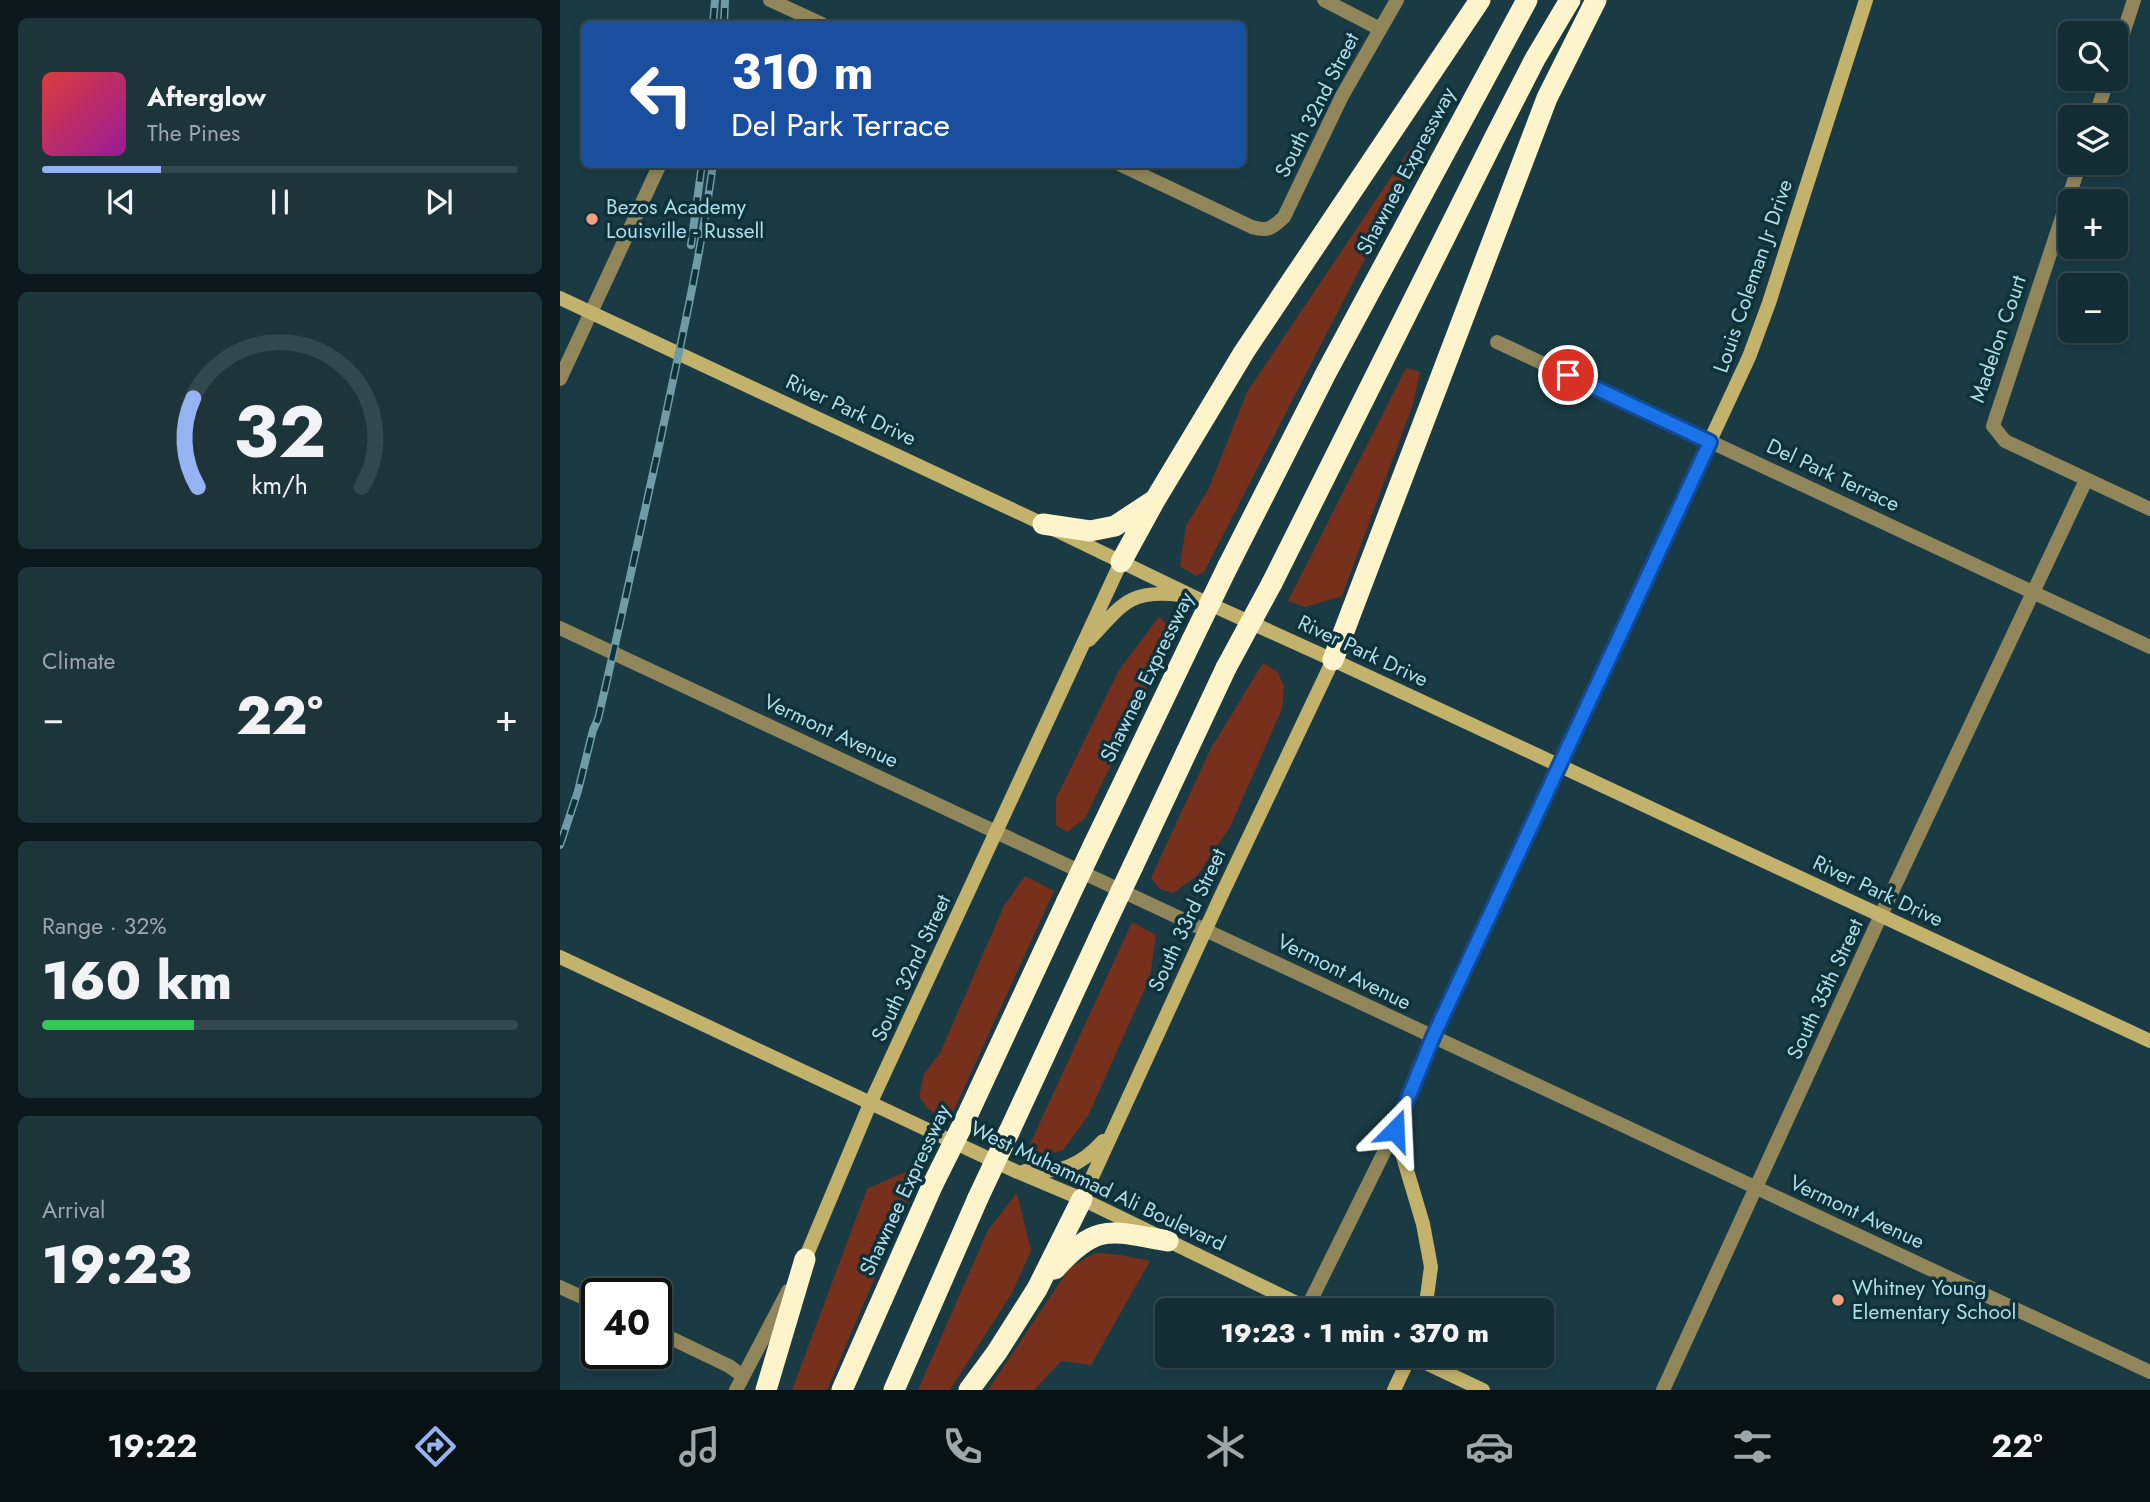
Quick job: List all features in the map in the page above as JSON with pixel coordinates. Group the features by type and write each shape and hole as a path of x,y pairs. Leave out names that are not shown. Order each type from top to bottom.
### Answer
{"highway":[{"path":"1121,562 1244,352 1480,0"},
{"name":"Shawnee Expressway","path":"842,1390 933,1184 1228,566 1326,373 1527,0"},
{"path":"894,1390 978,1198 1227,668 1500,127 1535,59 1570,0"},
{"path":"1333,660 1547,98 1596,0"},
{"path":"1043,524 1090,531 1115,526 1155,500"},
{"path":"969,1390 1037,1289 1082,1199"},
{"path":"1037,1289 1073,1249 1095,1235 1114,1232 1168,1241"},
{"path":"766,1390 805,1259"}],"main road":[{"name":"Louis Coleman Jr Drive","path":"1395,1130 1433,1037 1749,357 1769,303 1866,0"},
{"name":"River Park Drive","path":"560,298 1192,596 2150,1041"},
{"name":"South 32nd Street","path":"805,1259 870,1104 1121,562"},
{"path":"1080,650 1129,600 1150,593 1192,596"},
{"name":"South 33rd Street","path":"1082,1199 1333,660"},
{"name":"West Muhammad Ali Boulevard","path":"560,957 870,1104 1082,1199 1287,1298"},
{"path":"1395,1130 1423,1224 1431,1267 1427,1298"},
{"path":"1013,1170 1041,1172 1076,1165 1093,1152 1112,1131"},
{"path":"1394,1390 1404,1368"},
{"path":"1436,1368 1483,1390"}],"street":[{"path":"770,0 816,21"},
{"path":"1324,0 1380,29"},
{"name":"South 32nd Street","path":"1127,168 1252,227 1260,230 1272,228 1284,217 1342,96 1397,0"},
{"path":"2127,21 2134,0"},
{"path":"560,379 658,168"},
{"name":"Madelon Court","path":"2076,175 1993,426 2005,441 2086,480"},
{"name":"Del Park Terrace","path":"1497,342 2150,647"},
{"path":"2086,480 2150,509"},
{"name":"South 35th Street","path":"1662,1390 1881,915 2086,480"},
{"name":"Vermont Avenue","path":"560,628 2150,1372"},
{"name":"Louis Coleman Jr Drive","path":"1315,1298 1395,1130"},
{"name":"South 32nd Street","path":"736,1390 805,1259"},
{"path":"560,1287 581,1297"},
{"path":"672,1339 729,1366 743,1376"}],"shaded area":[{"path":"1412,146 1417,156 1401,189 1204,572 1196,576 1180,566 1186,526 1209,488 1247,392"},
{"path":"1406,368 1420,372 1413,404 1342,596 1305,607 1288,601"},
{"path":"1159,617 1169,626 1144,698 1085,818 1067,832 1056,825 1056,798 1119,670"},
{"path":"1263,663 1278,672 1284,687 1282,709 1230,827 1197,876 1173,893 1160,889 1151,878 1211,748"},
{"path":"1025,876 1054,891 949,1121 928,1109 919,1097 924,1074 940,1053 1004,906"},
{"path":"1132,922 1156,935 1150,977 1088,1116 1063,1150 1029,1160 1026,1153"},
{"path":"923,1164 827,1390 792,1390 867,1189"},
{"path":"1017,1193 1031,1251 1012,1293 950,1390 918,1390 988,1230"},
{"path":"1095,1253 1150,1261 1091,1365 1061,1361 1034,1390 988,1390 1070,1267"}],"railway":[{"path":"713,21 715,0"},
{"path":"724,21 725,0"},
{"path":"691,245 701,168"},
{"path":"560,845 598,719 688,308 712,168"}],"place":[{"name":"Bezos Academy Louisville - Russell","path":"592,219"},
{"name":"Whitney Young Elementary School","path":"1838,1300"}],"route":[{"path":"1395,1130 1433,1037 1710,442 1568,375"}]}
